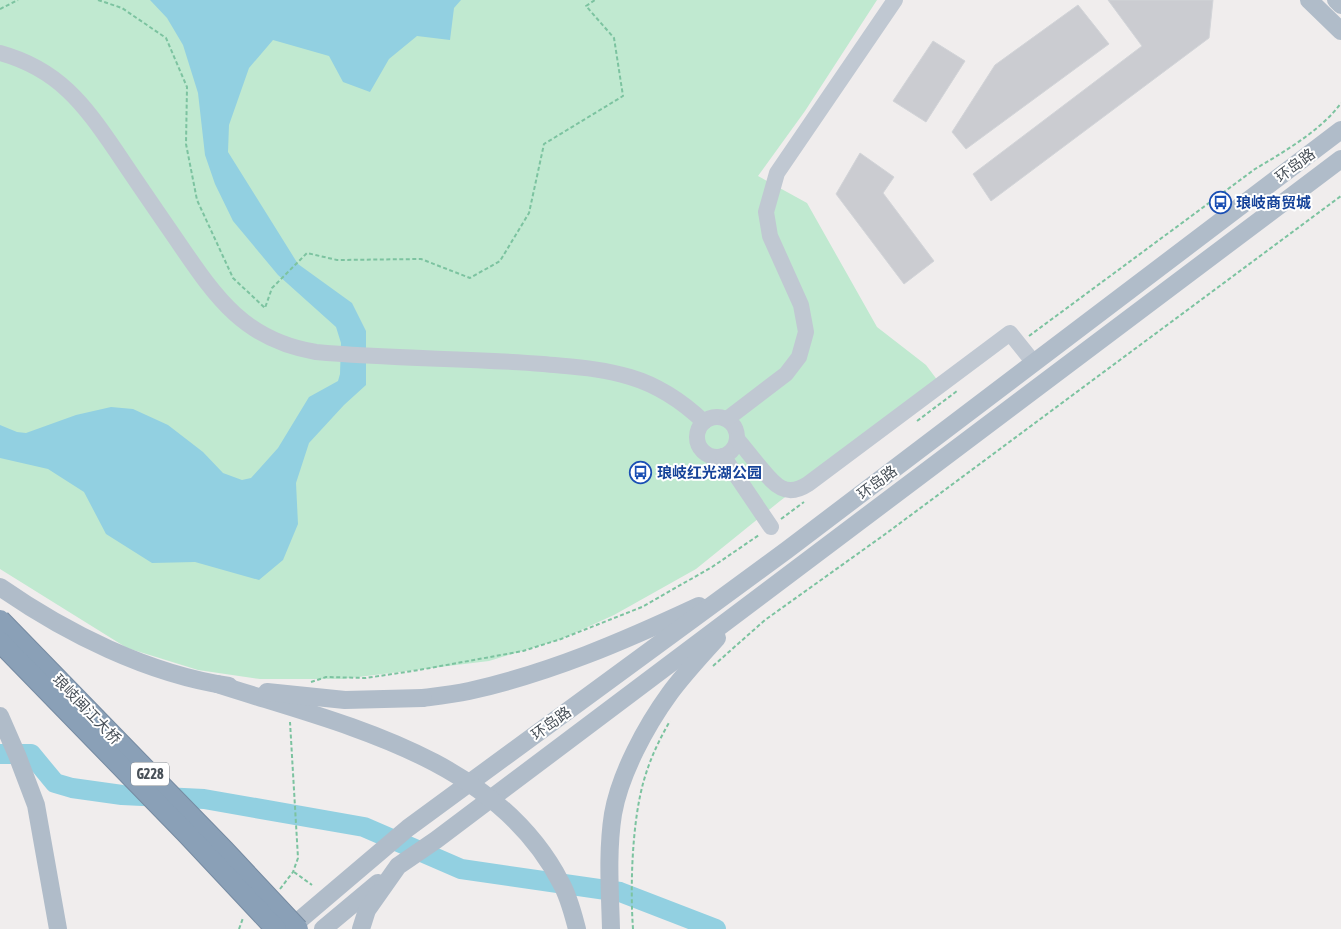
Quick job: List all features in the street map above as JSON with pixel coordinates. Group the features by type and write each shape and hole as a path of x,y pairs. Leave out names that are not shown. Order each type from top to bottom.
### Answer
{"highway":[{"name":"琅岐闽江大桥","path":"0,620 300,926"},
{"name":"琅岐闽江大桥","path":"0,642 187,834 276,929"}],"main road":[{"path":"1309,0 1341,31"},
{"path":"1336,0 1341,5"},
{"name":"环岛路","path":"300,926 374,855 408,828 733,589 1034,363 1340,129"},
{"name":"环岛路","path":"398,866 436,840 1341,159"},
{"path":"0,587 84,638 187,678 314,698 345,700 423,698 467,692 551,669 627,640 733,589"},
{"path":"611,929 610,858 613,814 620,786 633,756 670,694 702,655 747,606"},
{"path":"217,684 329,720 392,743 451,771 494,799 536,843 562,883 577,929"},
{"path":"0,716 36,805 58,929"},
{"path":"323,929 398,866"},
{"path":"361,929 367,910 398,866"},
{"path":"50,885 52,929"}],"street":[{"path":"727,419 786,374 799,357 806,332 801,305 768,228 766,212 777,173 895,0"},
{"path":"0,54 24,61 54,79 79,100 99,126 206,282 232,312 259,332 304,350 337,354 521,363 609,371 632,377 658,389 686,406 704,422"},
{"path":"737,439 733,450 723,456 712,456 706,454 698,445 698,432 704,422 715,417 727,419 735,428 737,439 775,485 788,490 798,489 808,484 1010,333 1034,363"},
{"path":"723,456 771,527"}],"path":[{"path":"0,9 18,0"},
{"path":"98,0 122,8 166,38 187,87 186,144 197,200 233,278 266,308 272,288 307,253 337,260 421,259 470,278 500,261 529,213 544,144 623,96 614,38 586,6 595,0"},
{"path":"1018,344 1255,169 1286,150 1327,119 1341,104"},
{"path":"710,668 765,620 884,535 1341,196"},
{"path":"917,421 964,386"},
{"path":"306,685 326,677 366,678 504,655 524,651 561,639 642,607 712,567 810,498"},
{"path":"290,718 298,840"},
{"path":"633,929 632,884 634,847 644,782 657,744 670,721"},
{"path":"293,872 312,885"}],"green space":[{"path":"0,0 877,0 805,111 758,176 807,203 877,327 926,365 938,381 780,501 696,569 614,615 561,639 489,661 342,679 260,679 198,670 127,648 0,569"}],"water":[{"path":"150,0 461,0 454,8 450,40 417,36 389,59 370,92 343,82 329,56 273,40 249,68 229,125 228,152 298,264 352,303 366,331 366,385 344,405 309,443 296,483 298,524 283,560 259,580 195,562 152,563 106,534 84,492 48,469 0,458 0,425 17,432 26,433 76,415 111,407 133,409 168,425 203,452 223,473 242,480 251,478 278,448 309,397 338,381 341,343 336,327 278,275 233,221 215,184 205,155 198,93 183,45 167,18"}],"building":[{"path":"1108,0 1213,0 1209,38 991,201 973,174 1142,46"},
{"path":"1078,5 1109,44 966,149 952,132 995,65"},
{"path":"933,41 965,61 926,122 893,101"},
{"path":"860,153 894,177 883,193 934,261 904,284 836,194"}],"waterway":[{"path":"0,754 31,754 55,783 72,788 122,795 204,799 364,827 461,869 620,892 716,929"}],"place":[{"name":"琅岐商贸城","path":"1220,202"},
{"name":"琅岐红光湖公园","path":"641,472"}]}
